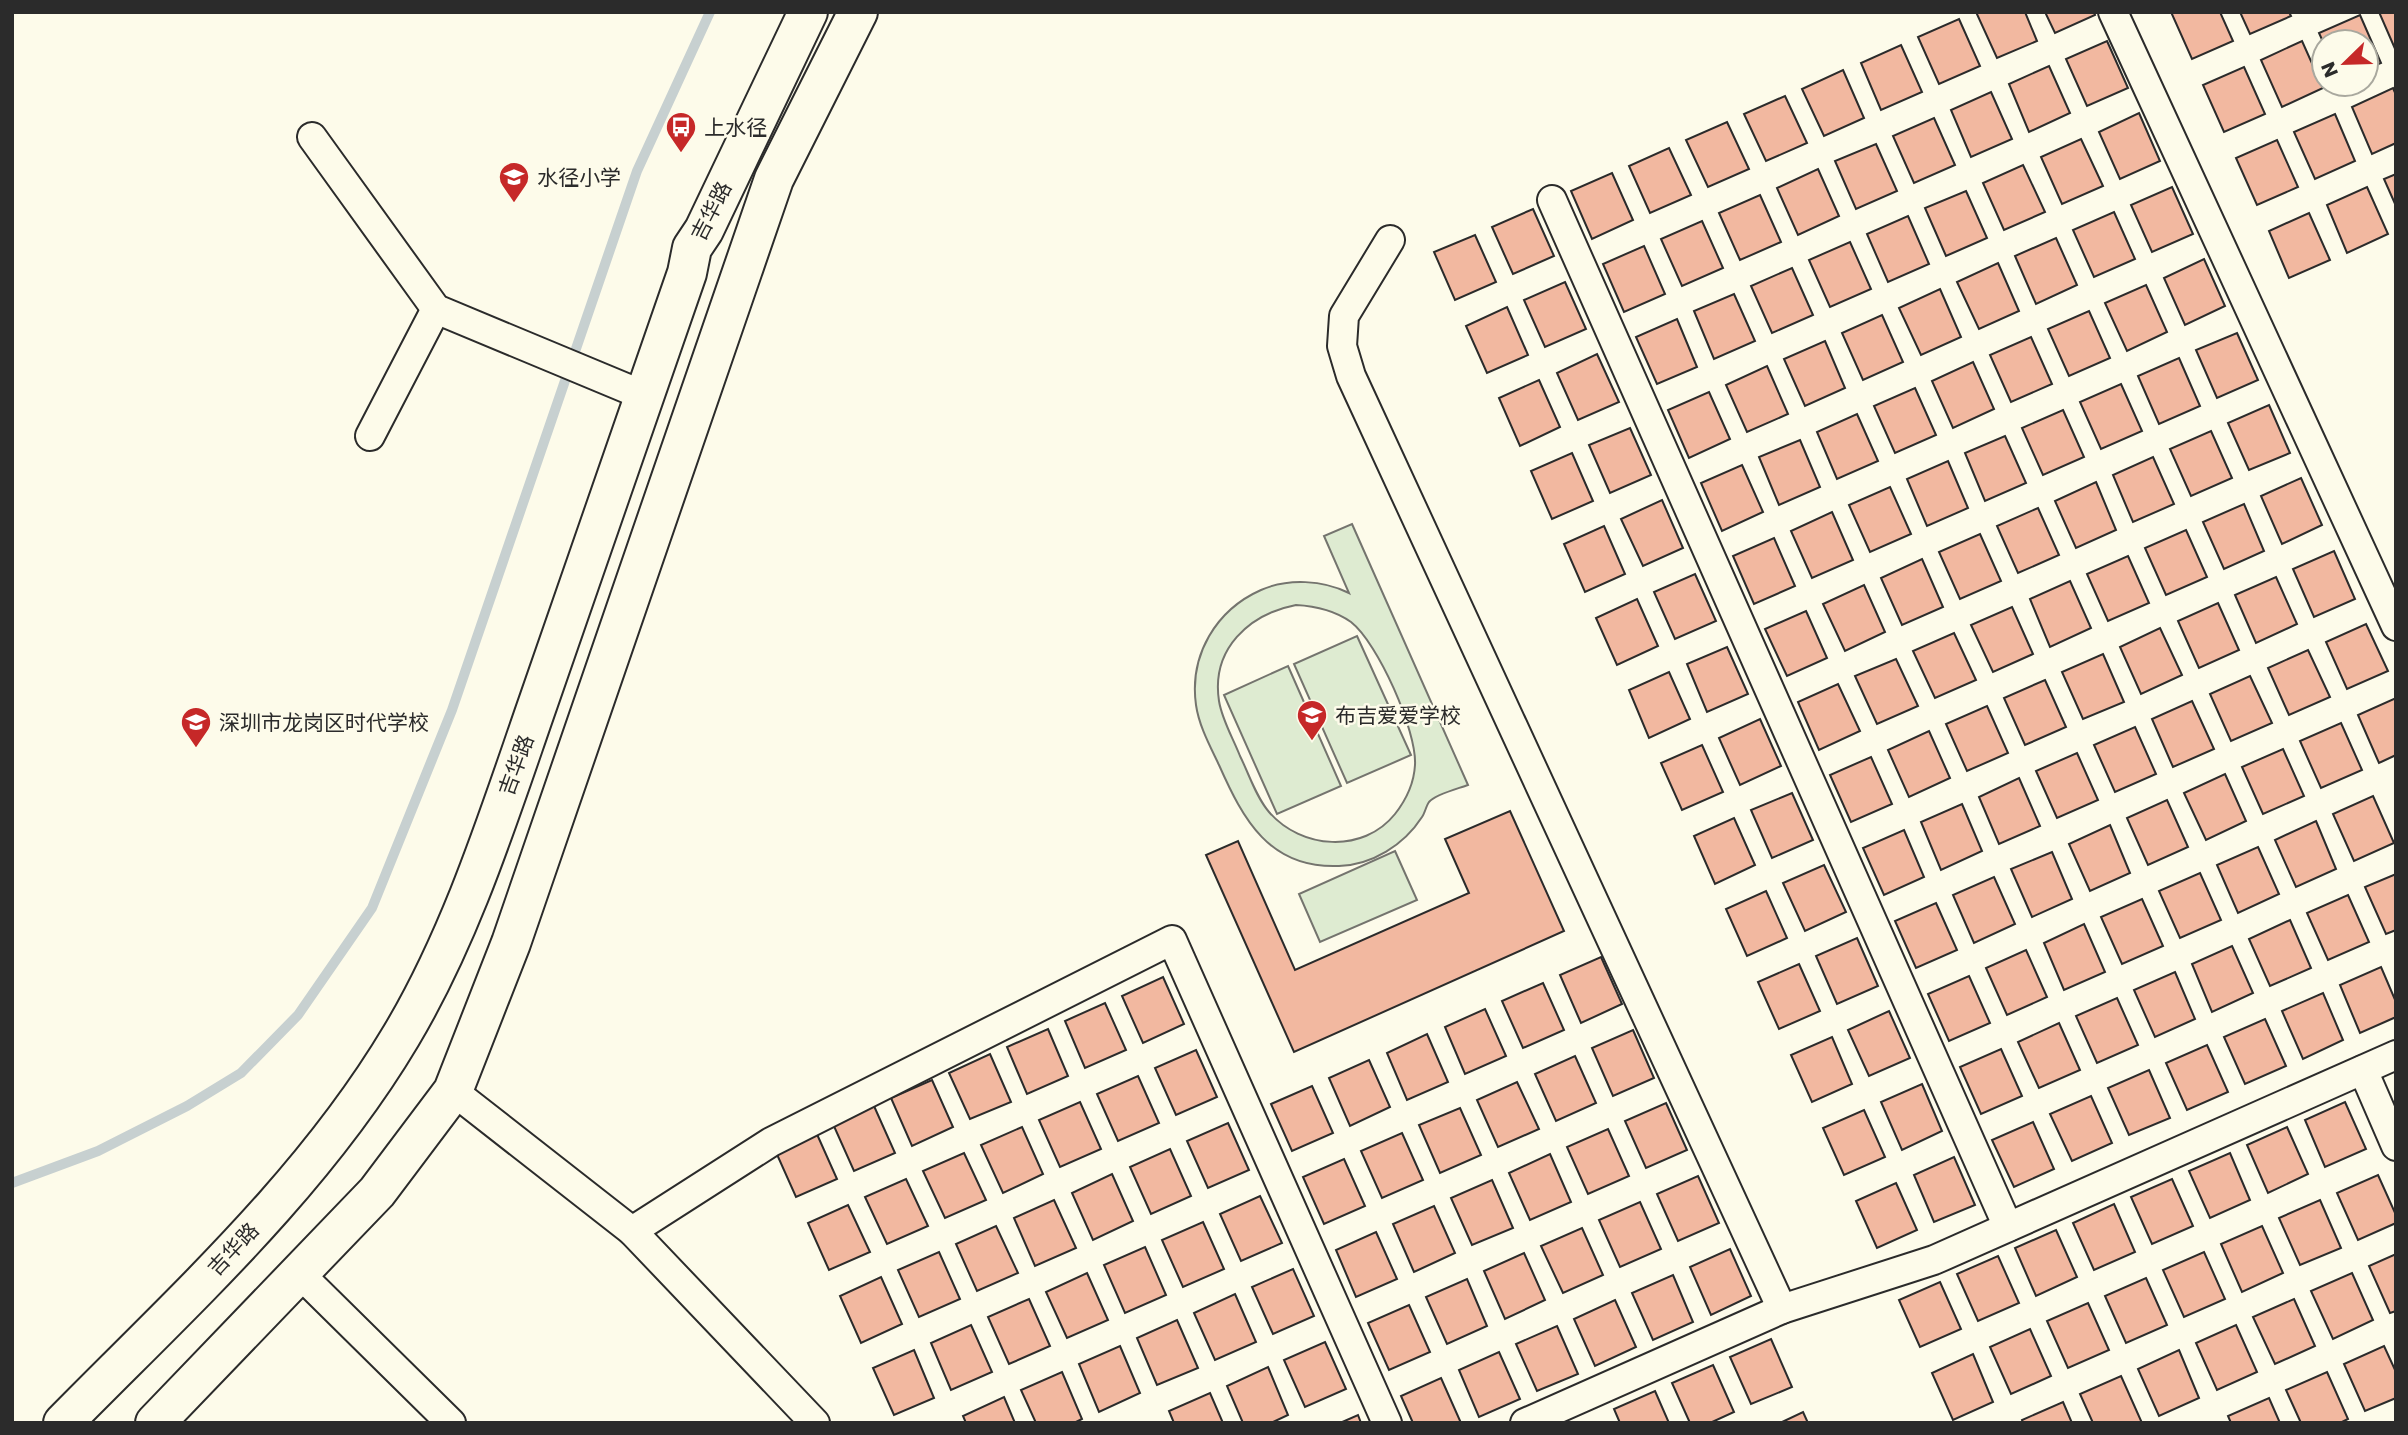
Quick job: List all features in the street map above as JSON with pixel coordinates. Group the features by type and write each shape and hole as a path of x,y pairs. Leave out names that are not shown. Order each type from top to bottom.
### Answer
{"main road":[{"name":"吉华路","path":"63,1423 294,1183 335,1133 401,1036 434,972 487,844 645,396 687,273 692,248 704,230 808,12"},
{"path":"155,1423 377,1192 453,1091 511,943 774,179 858,12"}],"street":[{"path":"2113,12 2396,626"},
{"path":"312,136 436,309 645,396"},
{"path":"1552,200 2008,1227"},
{"path":"1390,240 1344,316 1342,346 1351,376 1782,1309"},
{"path":"370,436 436,309"},
{"path":"632,1231 771,1142 1172,940 1387,1423"},
{"path":"1525,1423 1782,1309 1934,1260 2396,1055"},
{"path":"2364,1070 2396,1146"},
{"path":"453,1091 632,1231 814,1423"},
{"path":"300,1274 451,1423"}],"green space":[{"path":"1352,524 1468,785 1432,799 1415,827 1386,852 1363,862 1339,866 1315,865 1294,859 1277,850 1249,821 1228,785 1202,728 1197,713 1195,687 1197,669 1209,636 1231,609 1245,599 1271,586 1294,582 1328,585 1349,593 1324,536","holes":["1296,605 1338,614 1362,633 1373,648 1394,689 1410,731 1414,750 1413,778 1399,809 1382,827 1350,841 1332,842 1298,834 1269,812 1253,785 1220,708 1218,682 1221,665 1227,650 1237,637 1263,616"]},
{"path":"1357,636 1411,755 1347,783 1294,664"},
{"path":"1288,666 1341,786 1277,814 1224,695"},
{"path":"1395,851 1417,900 1320,942 1299,894"}],"building":[{"path":"1976,12 2025,12 2037,41 1997,58"},
{"path":"2045,12 2094,12 2095,15 2055,33"},
{"path":"2171,12 2220,12 2233,41 2192,59"},
{"path":"2240,12 2289,12 2291,16 2250,34"},
{"path":"2379,12 2396,12 2396,51"},
{"path":"2360,15 2366,28 2330,28"},
{"path":"1959,19 1980,66 1939,84 1918,37"},
{"path":"2107,41 2128,88 2087,106 2066,59"},
{"path":"2302,41 2310,59 2310,94 2282,107 2261,60"},
{"path":"1901,45 1922,92 1881,110 1861,63"},
{"path":"2049,66 2070,113 2029,132 2009,84"},
{"path":"2244,67 2265,114 2224,132 2203,85"},
{"path":"1843,70 1864,118 1824,136 1802,89"},
{"path":"2393,88 2396,95 2396,143 2372,154 2352,107 2371,98 2380,98 2380,94"},
{"path":"1991,92 2012,139 1971,157 1951,110"},
{"path":"1785,96 1807,143 1766,161 1744,114"},
{"path":"2139,113 2160,161 2120,179 2099,132"},
{"path":"2335,114 2355,161 2315,179 2294,132"},
{"path":"1934,118 1955,165 1914,183 1893,136"},
{"path":"1727,122 1749,169 1708,187 1686,140"},
{"path":"2081,139 2103,186 2062,204 2041,157"},
{"path":"2277,140 2298,187 2257,205 2236,158"},
{"path":"1876,144 1897,191 1856,209 1835,161"},
{"path":"1669,148 1691,195 1650,213 1629,166"},
{"path":"2023,165 2045,212 2004,230 1983,183"},
{"path":"1818,169 1839,216 1798,235 1777,188"},
{"path":"1612,173 1633,220 1592,239 1571,191"},
{"path":"2396,174 2396,206 2384,179"},
{"path":"2172,187 2193,234 2152,252 2131,205"},
{"path":"2367,187 2388,234 2347,253 2327,205"},
{"path":"1966,191 1987,238 1946,256 1925,208"},
{"path":"1760,195 1781,242 1740,260 1719,213"},
{"path":"1533,209 1554,256 1513,274 1492,227"},
{"path":"2114,212 2135,259 2094,277 2073,230"},
{"path":"2309,213 2330,260 2289,278 2269,231"},
{"path":"1908,216 1929,264 1888,282 1867,234"},
{"path":"1702,221 1723,268 1682,286 1661,239"},
{"path":"1475,235 1496,282 1455,300 1434,252"},
{"path":"2056,238 2077,285 2036,304 2015,256"},
{"path":"1850,242 1871,289 1830,307 1809,260"},
{"path":"1644,246 1665,294 1624,312 1603,264"},
{"path":"2204,259 2225,306 2185,325 2164,278"},
{"path":"1998,263 2019,311 1979,329 1957,282"},
{"path":"1792,268 1813,315 1772,333 1751,286"},
{"path":"1565,282 1586,329 1545,347 1524,300"},
{"path":"2146,285 2167,332 2127,351 2105,303"},
{"path":"1940,289 1961,337 1921,355 1899,308"},
{"path":"1734,294 1755,341 1714,359 1694,311"},
{"path":"1507,307 1528,355 1487,373 1466,326"},
{"path":"2089,311 2110,358 2069,376 2048,329"},
{"path":"1882,315 1903,362 1863,380 1842,333"},
{"path":"1677,319 1697,367 1657,384 1636,337"},
{"path":"2237,333 2258,380 2217,398 2196,350"},
{"path":"2031,337 2052,384 2011,402 1990,355"},
{"path":"1825,341 1845,388 1805,406 1784,359"},
{"path":"1597,354 1619,402 1578,420 1557,373"},
{"path":"2179,358 2200,406 2159,424 2138,376"},
{"path":"1973,362 1994,409 1953,428 1932,381"},
{"path":"1767,366 1788,414 1747,432 1726,385"},
{"path":"1539,380 1560,427 1520,446 1499,398"},
{"path":"2121,384 2142,431 2101,449 2080,402"},
{"path":"1915,388 1936,435 1895,453 1874,406"},
{"path":"1709,392 1730,439 1689,458 1668,410"},
{"path":"2269,405 2290,453 2249,470 2228,423"},
{"path":"2063,410 2084,457 2043,475 2022,428"},
{"path":"1857,414 1878,461 1837,479 1817,432"},
{"path":"1630,428 1651,475 1610,493 1589,445"},
{"path":"2211,431 2232,478 2191,496 2170,449"},
{"path":"2005,436 2026,483 1985,501 1965,453"},
{"path":"1800,440 1820,487 1779,505 1759,457"},
{"path":"1572,453 1593,501 1552,519 1531,471"},
{"path":"2153,457 2174,504 2133,522 2113,475"},
{"path":"1948,461 1968,508 1927,526 1907,479"},
{"path":"1742,465 1763,512 1722,531 1701,483"},
{"path":"2301,478 2322,525 2282,544 2261,496"},
{"path":"2096,482 2116,530 2076,548 2055,501"},
{"path":"1890,487 1911,534 1870,552 1849,505"},
{"path":"1662,500 1683,548 1643,566 1621,519"},
{"path":"2244,504 2264,551 2224,569 2203,522"},
{"path":"2038,508 2059,555 2018,573 1997,526"},
{"path":"1832,512 1853,560 1812,578 1791,531"},
{"path":"1604,526 1625,574 1585,592 1564,544"},
{"path":"2186,530 2207,577 2166,595 2145,548"},
{"path":"1980,534 2001,581 1960,599 1939,552"},
{"path":"1774,538 1795,586 1754,604 1733,556"},
{"path":"2334,551 2355,599 2314,617 2293,569"},
{"path":"2128,556 2149,603 2108,621 2087,574"},
{"path":"1922,559 1943,607 1902,625 1881,578"},
{"path":"1695,574 1716,621 1675,639 1654,592"},
{"path":"2276,577 2297,624 2256,643 2235,595"},
{"path":"2070,581 2091,628 2050,647 2030,599"},
{"path":"1864,585 1885,632 1845,651 1823,604"},
{"path":"1637,599 1658,646 1617,665 1596,618"},
{"path":"2218,603 2239,650 2199,668 2178,621"},
{"path":"2012,607 2033,654 1993,672 1971,625"},
{"path":"1806,611 1827,658 1787,676 1765,629"},
{"path":"2366,624 2388,671 2347,689 2326,642"},
{"path":"2160,628 2182,675 2141,694 2120,647"},
{"path":"1954,633 1976,680 1935,698 1913,651"},
{"path":"1727,647 1748,694 1707,712 1687,664"},
{"path":"2308,650 2330,697 2289,715 2268,668"},
{"path":"2103,654 2124,702 2083,719 2062,672"},
{"path":"1896,659 1918,706 1877,724 1855,676"},
{"path":"1669,672 1690,719 1649,738 1629,690"},
{"path":"2250,676 2272,723 2231,741 2210,694"},
{"path":"2045,680 2066,727 2025,745 2004,698"},
{"path":"1838,684 1860,731 1819,750 1798,702"},
{"path":"2396,698 2396,755 2379,763 2358,715"},
{"path":"2192,701 2214,749 2173,767 2152,719"},
{"path":"1987,706 2008,753 1967,771 1946,724"},
{"path":"1760,719 1781,766 1740,785 1719,738"},
{"path":"2341,723 2362,770 2321,788 2300,741"},
{"path":"2135,727 2156,774 2115,792 2094,745"},
{"path":"1929,731 1950,778 1909,797 1888,750"},
{"path":"1702,745 1723,792 1682,810 1661,763"},
{"path":"2283,749 2304,796 2263,814 2242,767"},
{"path":"2077,753 2098,800 2057,818 2036,771"},
{"path":"1871,757 1892,804 1851,822 1830,775"},
{"path":"2225,774 2246,821 2206,840 2184,793"},
{"path":"2019,778 2040,826 1999,844 1979,797"},
{"path":"1792,793 1813,840 1772,858 1751,810"},
{"path":"2373,796 2394,843 2354,861 2333,814"},
{"path":"2167,800 2188,847 2148,865 2127,818"},
{"path":"1962,804 1982,851 1941,870 1921,822"},
{"path":"1510,811 1564,931 1294,1052 1206,855 1238,841 1295,970 1469,893 1445,839"},
{"path":"1734,818 1755,865 1715,884 1694,836"},
{"path":"2316,821 2336,869 2296,887 2275,840"},
{"path":"2110,825 2130,873 2090,891 2069,844"},
{"path":"1904,830 1924,877 1884,895 1863,848"},
{"path":"2258,847 2279,894 2238,913 2217,865"},
{"path":"2052,852 2072,899 2032,917 2011,869"},
{"path":"1824,865 1846,912 1805,931 1783,883"},
{"path":"2200,873 2221,920 2180,938 2159,891"},
{"path":"2396,874 2396,930 2386,934 2365,887"},
{"path":"1994,877 2015,924 1974,943 1953,895"},
{"path":"1766,891 1787,938 1747,956 1726,909"},
{"path":"2348,895 2369,942 2328,960 2307,913"},
{"path":"2142,899 2163,946 2122,964 2101,917"},
{"path":"1936,903 1957,950 1916,968 1895,921"},
{"path":"2290,920 2311,968 2270,986 2249,939"},
{"path":"2084,924 2105,972 2064,990 2044,943"},
{"path":"1857,938 1878,986 1837,1004 1816,956"},
{"path":"2232,946 2253,993 2212,1012 2192,964"},
{"path":"2026,950 2047,997 2007,1015 1986,968"},
{"path":"1601,957 1622,1004 1581,1023 1560,975"},
{"path":"1799,964 1820,1011 1779,1029 1758,982"},
{"path":"2381,967 2396,1002 2396,1017 2360,1033 2340,985"},
{"path":"2175,972 2195,1019 2155,1037 2134,990"},
{"path":"1969,976 1990,1023 1949,1041 1928,994"},
{"path":"1163,977 1184,1024 1143,1043 1122,996"},
{"path":"1543,983 1564,1030 1523,1048 1502,1001"},
{"path":"2323,993 2343,1040 2303,1059 2282,1011"},
{"path":"2117,998 2138,1045 2097,1063 2076,1016"},
{"path":"1105,1003 1126,1050 1085,1068 1065,1021"},
{"path":"1485,1009 1506,1056 1465,1074 1445,1027"},
{"path":"1889,1011 1910,1058 1869,1076 1848,1030"},
{"path":"2265,1019 2286,1066 2245,1084 2224,1037"},
{"path":"2059,1023 2080,1070 2039,1088 2018,1042"},
{"path":"1048,1029 1068,1076 1027,1094 1007,1047"},
{"path":"1633,1030 1654,1078 1613,1096 1592,1048"},
{"path":"1427,1034 1448,1082 1407,1100 1387,1053"},
{"path":"1832,1037 1852,1084 1812,1102 1791,1055"},
{"path":"2207,1045 2228,1092 2187,1110 2166,1063"},
{"path":"2001,1049 2022,1096 1981,1114 1960,1067"},
{"path":"1196,1050 1217,1097 1176,1115 1155,1068"},
{"path":"990,1054 1011,1102 970,1119 949,1073"},
{"path":"1575,1056 1596,1103 1556,1121 1535,1074"},
{"path":"1369,1060 1390,1107 1350,1126 1329,1078"},
{"path":"2149,1070 2170,1118 2129,1135 2108,1088"},
{"path":"1138,1076 1159,1123 1118,1141 1097,1094"},
{"path":"932,1080 953,1127 912,1146 891,1098"},
{"path":"1517,1082 1539,1129 1498,1147 1477,1100"},
{"path":"1922,1084 1942,1131 1902,1150 1881,1102"},
{"path":"1312,1086 1333,1133 1292,1151 1271,1104"},
{"path":"2091,1096 2112,1143 2072,1161 2050,1114"},
{"path":"1080,1102 1101,1149 1060,1167 1039,1120"},
{"path":"2345,1102 2366,1149 2325,1167 2305,1120"},
{"path":"1666,1103 1687,1150 1646,1168 1625,1121"},
{"path":"874,1106 895,1153 854,1171 833,1124"},
{"path":"1460,1108 1481,1155 1440,1173 1419,1125"},
{"path":"1864,1110 1885,1157 1844,1175 1823,1128"},
{"path":"2033,1122 2054,1169 2014,1187 1992,1140"},
{"path":"1228,1123 1249,1170 1208,1188 1187,1141"},
{"path":"1022,1127 1043,1174 1003,1193 981,1145"},
{"path":"2287,1127 2308,1174 2268,1193 2247,1145"},
{"path":"1608,1129 1629,1176 1588,1194 1567,1147"},
{"path":"816,1132 837,1179 796,1197 775,1150"},
{"path":"1402,1133 1423,1180 1382,1198 1361,1151"},
{"path":"1170,1149 1191,1196 1151,1214 1130,1167"},
{"path":"964,1153 986,1200 945,1218 923,1171"},
{"path":"2230,1153 2250,1200 2210,1218 2189,1171"},
{"path":"1550,1154 1571,1202 1530,1220 1509,1173"},
{"path":"1954,1157 1975,1205 1934,1222 1914,1175"},
{"path":"1344,1159 1365,1206 1324,1224 1303,1177"},
{"path":"1112,1174 1133,1221 1093,1240 1072,1193"},
{"path":"2378,1175 2396,1215 2396,1223 2358,1240 2337,1193"},
{"path":"1698,1176 1719,1223 1678,1241 1657,1194"},
{"path":"906,1179 928,1226 887,1244 865,1197"},
{"path":"2172,1179 2193,1226 2152,1244 2131,1197"},
{"path":"1492,1180 1513,1228 1472,1245 1451,1198"},
{"path":"1896,1183 1917,1230 1877,1248 1856,1201"},
{"path":"1260,1196 1282,1243 1241,1261 1220,1214"},
{"path":"1054,1200 1076,1248 1035,1266 1014,1218"},
{"path":"2320,1200 2341,1248 2300,1265 2279,1218"},
{"path":"1640,1202 1661,1249 1620,1267 1599,1220"},
{"path":"2114,1204 2135,1252 2094,1270 2073,1223"},
{"path":"848,1205 870,1252 829,1270 808,1223"},
{"path":"1434,1206 1455,1253 1414,1272 1393,1224"},
{"path":"1203,1222 1224,1269 1183,1287 1162,1240"},
{"path":"996,1226 1018,1273 977,1291 956,1244"},
{"path":"2262,1226 2283,1273 2242,1292 2221,1244"},
{"path":"1582,1228 1603,1275 1563,1293 1541,1246"},
{"path":"2056,1230 2077,1277 2036,1296 2015,1248"},
{"path":"1376,1232 1397,1279 1356,1297 1336,1250"},
{"path":"1145,1247 1166,1295 1125,1313 1104,1265"},
{"path":"1730,1249 1751,1296 1711,1315 1690,1267"},
{"path":"939,1252 960,1299 919,1317 898,1270"},
{"path":"2204,1252 2225,1299 2184,1317 2163,1270"},
{"path":"1524,1253 1545,1300 1505,1319 1484,1271"},
{"path":"2396,1254 2396,1311 2390,1313 2369,1266"},
{"path":"1998,1256 2019,1303 1978,1321 1957,1274"},
{"path":"1293,1269 1314,1316 1273,1334 1252,1287"},
{"path":"1087,1273 1108,1320 1067,1338 1046,1292"},
{"path":"2352,1273 2373,1320 2333,1339 2311,1291"},
{"path":"1673,1275 1693,1322 1653,1340 1632,1293"},
{"path":"881,1277 902,1324 861,1343 840,1296"},
{"path":"2146,1278 2167,1325 2126,1343 2105,1296"},
{"path":"1467,1279 1487,1326 1447,1344 1426,1297"},
{"path":"1940,1282 1961,1329 1920,1347 1899,1300"},
{"path":"1235,1294 1256,1342 1215,1360 1194,1313"},
{"path":"1029,1299 1050,1346 1009,1364 988,1317"},
{"path":"2294,1299 2315,1346 2275,1364 2253,1317"},
{"path":"1615,1300 1636,1347 1595,1366 1574,1319"},
{"path":"2088,1303 2109,1350 2068,1368 2047,1321"},
{"path":"1409,1305 1430,1352 1389,1370 1368,1323"},
{"path":"1177,1320 1198,1368 1157,1385 1137,1338"},
{"path":"971,1325 992,1372 951,1390 931,1343"},
{"path":"2236,1325 2257,1372 2217,1390 2196,1343"},
{"path":"1557,1326 1578,1374 1537,1391 1516,1344"},
{"path":"2030,1329 2051,1376 2011,1394 1990,1347"},
{"path":"1771,1339 1792,1387 1751,1404 1730,1357"},
{"path":"1325,1342 1346,1389 1305,1407 1284,1360"},
{"path":"1120,1346 1140,1393 1099,1412 1079,1364"},
{"path":"2384,1346 2396,1372 2396,1398 2365,1411 2344,1364"},
{"path":"914,1350 934,1398 894,1415 873,1368"},
{"path":"2179,1350 2199,1398 2159,1416 2138,1369"},
{"path":"1499,1352 1520,1399 1479,1417 1459,1370"},
{"path":"1973,1354 1993,1402 1953,1420 1932,1373"},
{"path":"1713,1365 1734,1412 1710,1423 1690,1423 1672,1383"},
{"path":"1268,1367 1288,1415 1271,1423 1243,1423 1227,1386"},
{"path":"1062,1372 1082,1419 1074,1423 1036,1423 1021,1390"},
{"path":"2327,1372 2348,1419 2340,1423 2301,1423 2286,1390"},
{"path":"2121,1376 2142,1423 2093,1423 2080,1394"},
{"path":"1441,1378 1461,1423 1413,1423 1401,1396"},
{"path":"1655,1391 1669,1423 1620,1423 1614,1409"},
{"path":"1210,1393 1223,1423 1174,1423 1169,1411"},
{"path":"1004,1397 1015,1423 966,1423 963,1416"},
{"path":"2269,1398 2280,1423 2231,1423 2228,1416"},
{"path":"2063,1402 2072,1423 2023,1423 2022,1420"},
{"path":"1803,1412 1808,1423 1780,1423"},
{"path":"1358,1415 1361,1423 1340,1423"}],"waterway":[{"path":"12,1183 98,1151 187,1106 241,1073 298,1015 372,908 452,710 637,171 710,12"}],"place":[{"name":"上水径","path":"681,154"},
{"name":"水径小学","path":"514,204"},
{"name":"布吉爱爱学校","path":"1312,742"},
{"name":"深圳市龙岗区时代学校","path":"196,749"}]}
